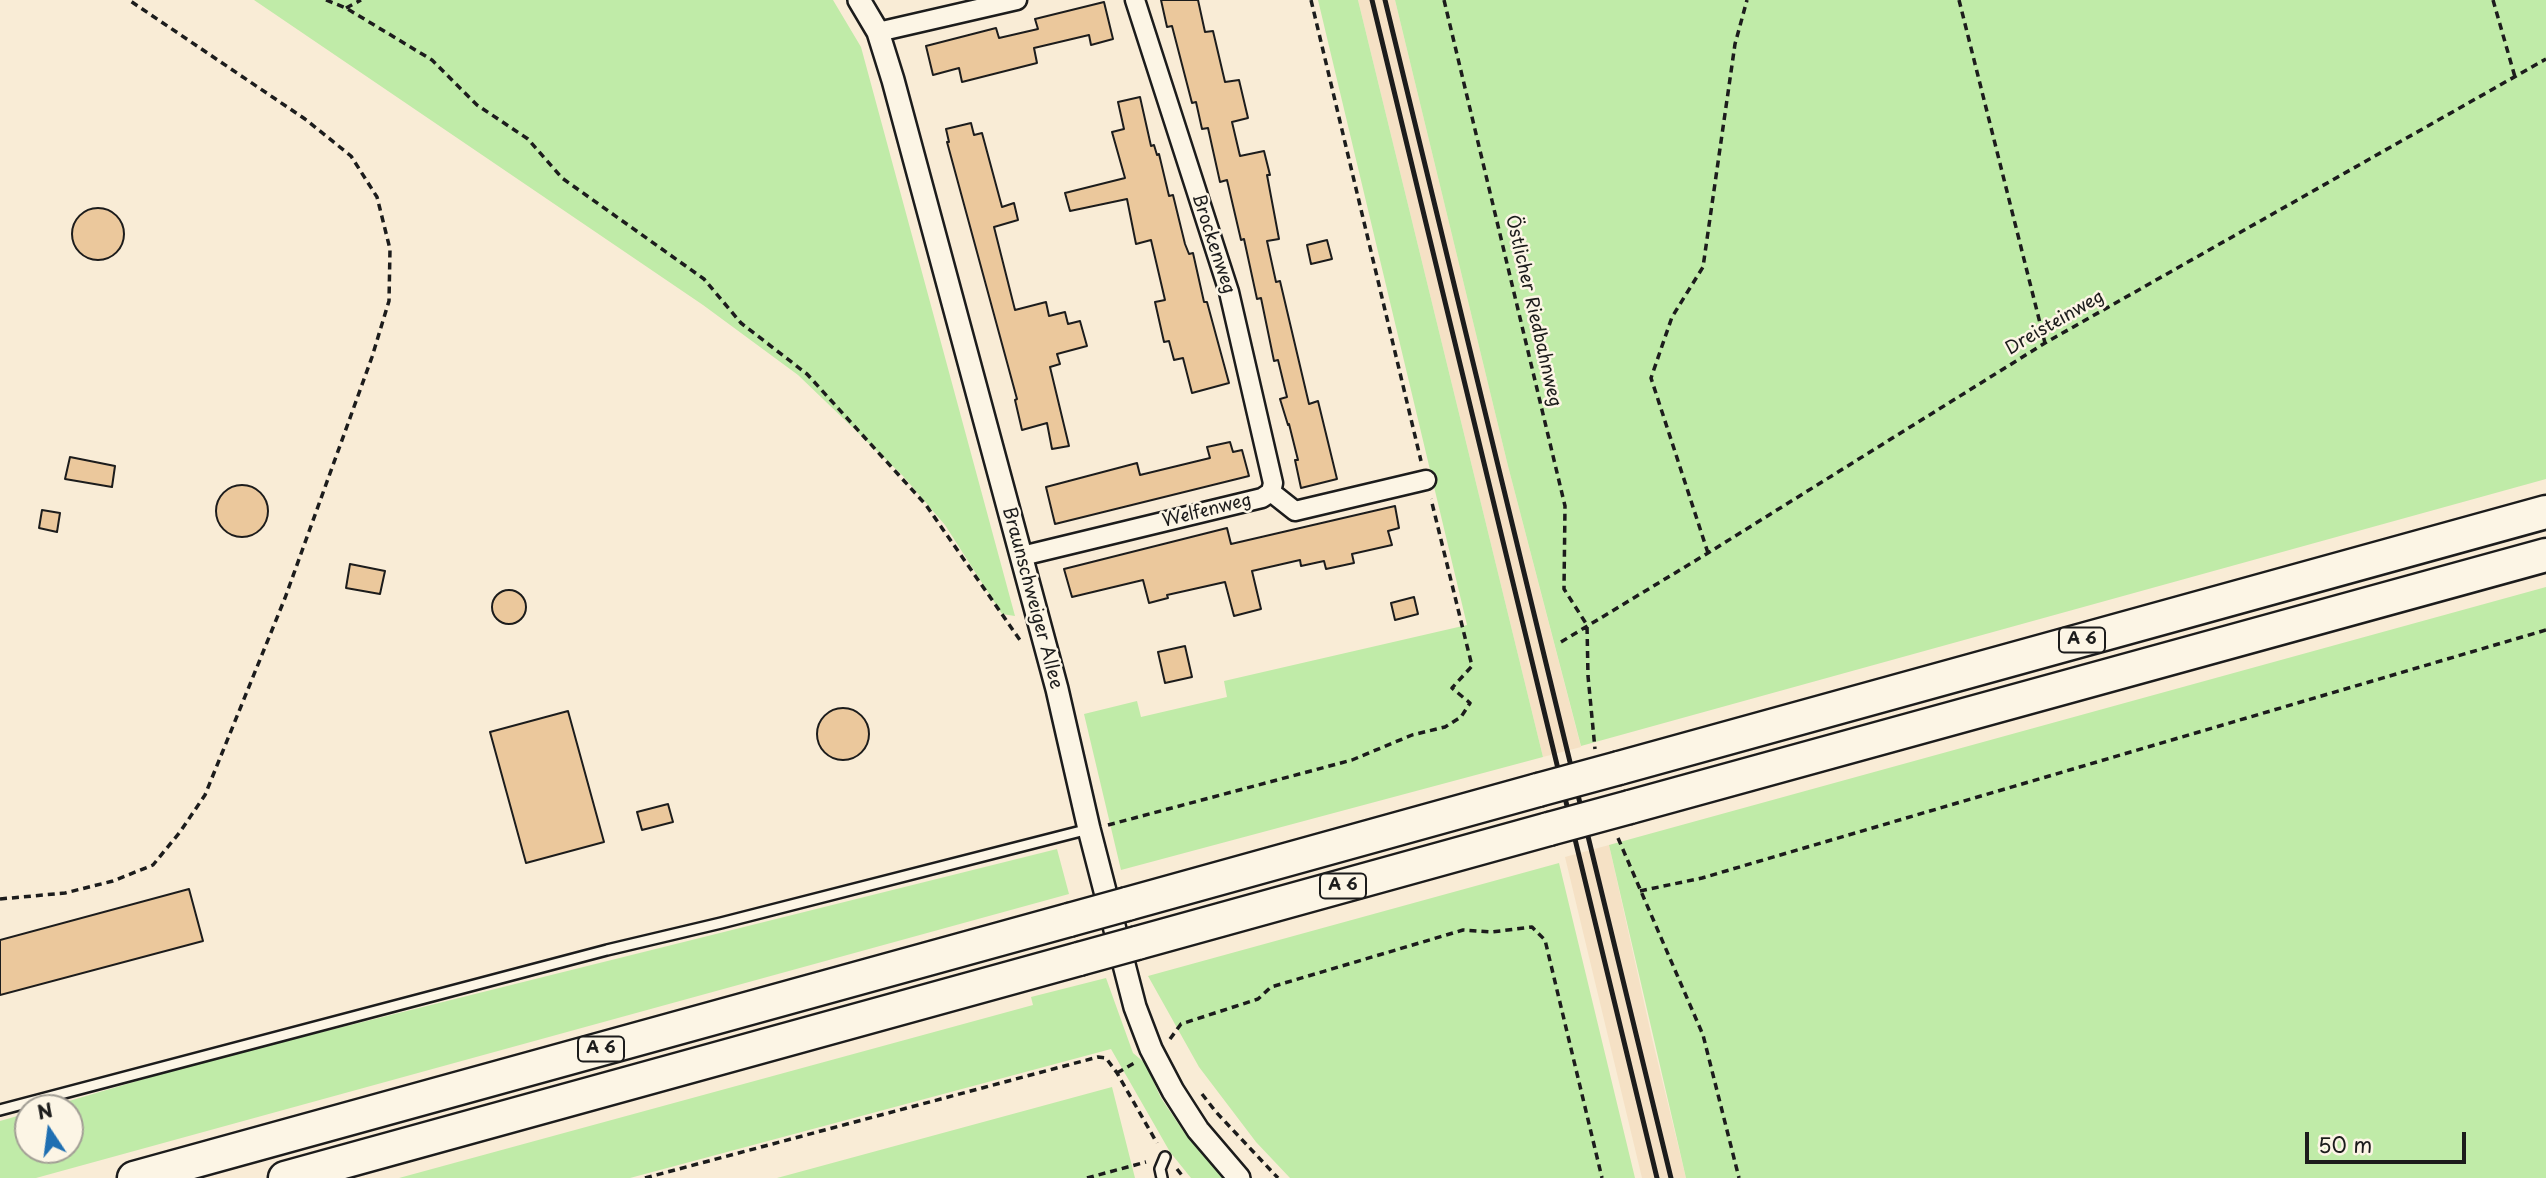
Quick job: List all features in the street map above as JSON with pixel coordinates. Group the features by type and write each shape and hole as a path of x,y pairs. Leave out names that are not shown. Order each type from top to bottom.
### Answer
{"highway":[{"name":"A 6","path":"134,1178 2546,512"},
{"name":"A 6","path":"285,1178 2546,555"}],"street":[{"name":"Braunschweiger Allee","path":"859,0 878,33 1022,556 1096,828 1124,969 1151,1049 1173,1091 1198,1130 1239,1178"},
{"path":"878,33 1017,0"},
{"name":"Brockenweg","path":"1135,0 1141,26 1229,292 1273,483 1271,492"},
{"name":"Welfenweg","path":"1022,556 1262,498 1271,492 1295,511 1426,480"}],"lane":[{"path":"0,1110 607,950 1096,828"},
{"path":"1162,1178 1160,1169 1165,1157"}],"path":[{"path":"0,899 65,893 113,881 153,865 180,832 205,794 285,598 390,301 390,249 377,197 351,156 305,119 130,0"},
{"path":"327,0 346,8 432,60 477,105 528,139 562,178 704,279 741,323 807,374 926,505 1028,650"},
{"path":"346,8 361,0"},
{"path":"1096,828 1352,760 1412,735 1445,727 1461,718 1470,703 1452,688 1472,666 1311,0"},
{"name":"Östlicher Riedbahnweg","path":"1444,0 1565,506 1564,589 1587,625"},
{"path":"1708,553 1651,378 1672,317 1703,267 1735,44 1747,0"},
{"path":"1959,0 2045,343"},
{"path":"2493,0 2515,77"},
{"name":"Dreisteinweg","path":"1561,642 2045,343 2546,59"},
{"path":"1739,1178 1703,1035 1640,891 1715,874 2546,630"},
{"path":"1117,1073 1140,1059 1140,1054 1168,1042 1181,1024 1258,999 1271,987 1463,930 1492,932 1532,927 1545,940 1602,1178"},
{"path":"645,1178 1098,1057 1107,1058 1165,1157 1184,1178"},
{"path":"1200,1091 1216,1112 1278,1178"},
{"path":"1087,1178 1165,1157"}],"shaded area":[{"path":"1358,0 1395,0 1508,466 1581,747 1543,757"},
{"path":"1609,845 1686,1178 1642,1178 1565,857"}],"green space":[{"path":"254,0 833,0 861,47 1015,616 1002,614 945,525 903,476 798,375 703,305"},
{"path":"1318,0 1358,0 1543,757 1121,870 1084,714 1137,701 1141,717 1227,697 1224,681 1467,625"},
{"path":"1395,0 2546,0 2546,479 1581,746 1508,466"},
{"path":"2546,587 2546,1178 1686,1178 1609,845"},
{"path":"1057,849 1069,894 36,1178 0,1178 0,1121 14,1117 14,1164 84,1164 84,1097 202,1062"},
{"path":"1559,863 1635,1178 1290,1178 1256,1142 1199,1067 1148,976"},
{"path":"1106,978 1133,1053 1145,1063 1161,1098 1188,1138 1224,1178 1191,1178 1170,1152 1111,1049 630,1178 399,1178 1033,1005 1031,997"},
{"path":"1112,1087 1135,1178 777,1178"}],"building":[{"path":"1161,0 1198,0 1205,32 1213,31 1225,82 1239,80 1248,118 1232,122 1240,156 1264,151 1279,239 1267,241 1276,282 1280,281 1309,404 1318,401 1337,479 1301,488 1295,460 1298,460 1280,399 1287,397 1278,360 1274,361 1261,298 1257,299 1227,180 1220,182 1208,128 1202,129 1196,102 1192,103 1172,26 1167,27"},
{"path":"1104,2 1113,39 1091,45 1089,35 1034,48 1037,63 962,82 959,68 933,75 926,46 996,28 999,38 1038,29 1035,19"},
{"path":"1140,97 1151,146 1154,145 1157,155 1159,154 1185,244 1189,254 1193,253 1204,302 1207,302 1229,383 1192,393 1183,358 1174,360 1169,341 1164,342 1155,302 1165,300 1151,240 1136,244 1127,199 1070,211 1065,193 1125,178 1112,132 1124,129 1118,102"},
{"path":"971,123 974,135 982,133 1002,207 1014,203 1018,220 994,227 1015,310 1046,302 1049,316 1065,312 1068,324 1080,321 1087,346 1057,354 1060,364 1050,367 1069,446 1052,449 1047,423 1022,430 1015,400 1017,399 947,142 946,129"},
{"path":"98,208 108,210 116,216 122,224 122,244 116,252 108,258 98,260 88,258 80,252 74,244 72,234 74,224 80,216 88,210"},
{"path":"1327,240 1332,259 1311,264 1307,245"},
{"path":"1230,442 1233,452 1242,450 1249,476 1055,524 1046,487 1137,463 1140,475 1210,458 1207,447"},
{"path":"70,457 115,466 112,487 65,479"},
{"path":"242,485 252,487 260,493 266,501 266,521 260,529 252,535 242,537 232,535 224,529 218,521 216,511 218,501 224,493 232,487"},
{"path":"1395,506 1399,528 1388,531 1392,545 1352,554 1354,563 1326,569 1324,561 1301,566 1300,560 1252,571 1261,609 1234,616 1225,582 1167,595 1168,598 1149,603 1143,580 1072,597 1064,569 1227,528 1231,544"},
{"path":"42,510 60,513 57,532 39,528"},
{"path":"350,564 385,571 380,594 346,588"},
{"path":"509,590 521,595 526,607 521,619 509,624 497,619 492,607 497,595"},
{"path":"1414,597 1418,614 1395,620 1391,603"},
{"path":"1185,646 1192,677 1165,683 1158,652"},
{"path":"843,708 853,710 861,716 867,724 867,744 861,752 853,758 843,760 833,758 825,752 819,744 817,734 819,724 825,716 833,710"},
{"path":"568,711 604,842 526,863 490,732"},
{"path":"668,804 673,822 642,830 637,812"},
{"path":"189,889 203,941 0,995 0,940"}],"railway":[{"path":"1372,0 1657,1178"},
{"path":"1385,0 1671,1178"}]}
